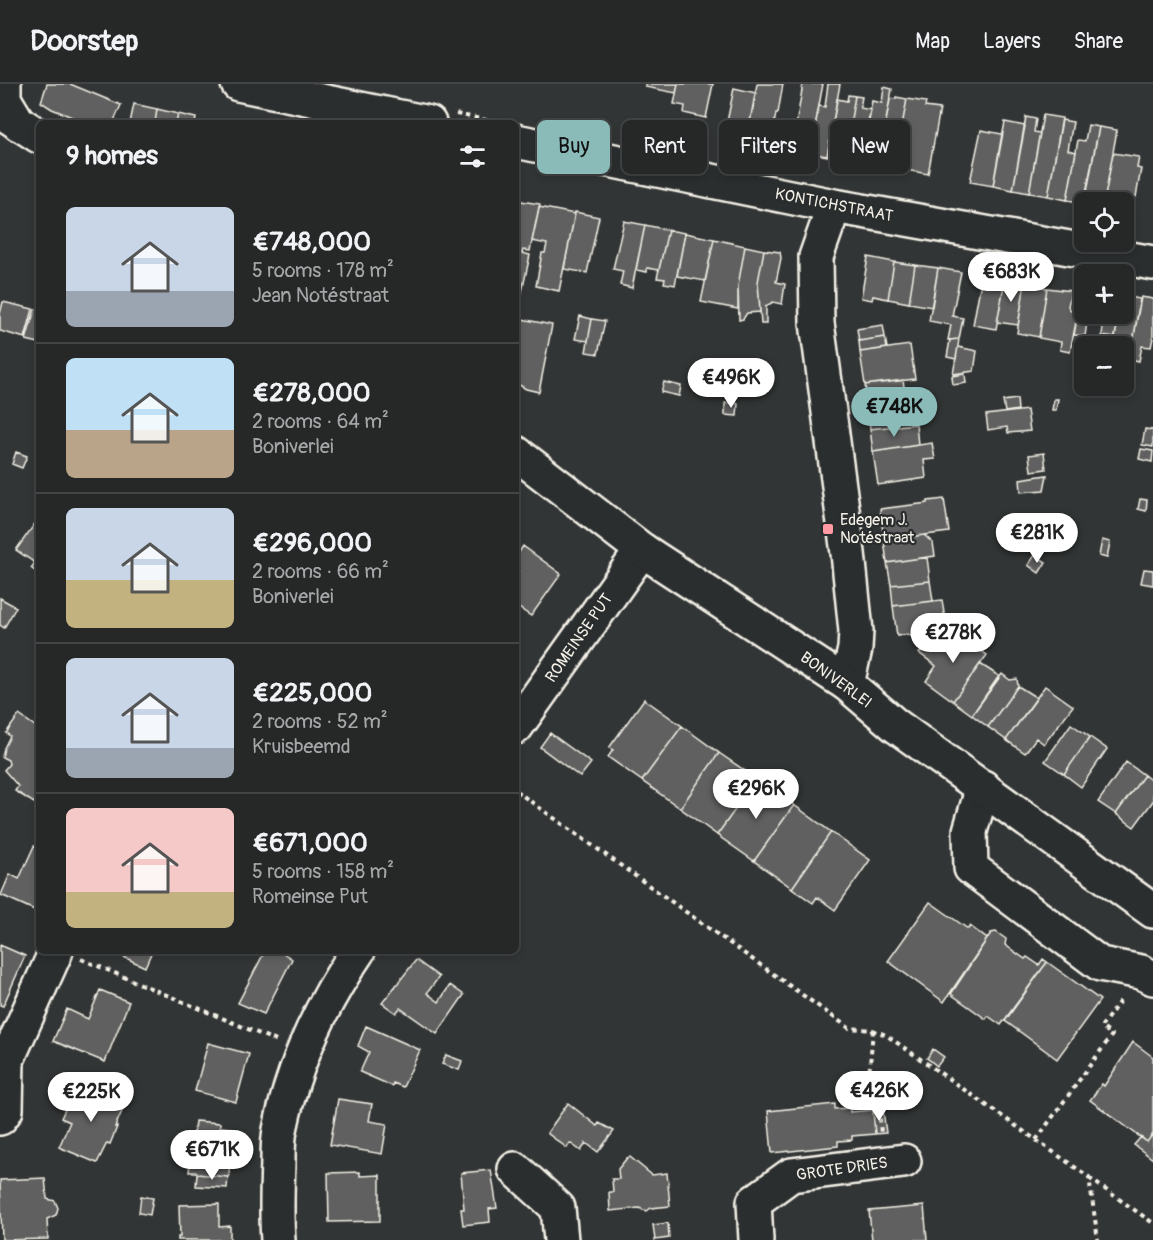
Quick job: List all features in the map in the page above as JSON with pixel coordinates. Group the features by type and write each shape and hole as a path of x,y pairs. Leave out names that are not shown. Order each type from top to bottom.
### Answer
{"street":[{"path":"4,84 4,99 19,124"},
{"path":"238,84 414,120"},
{"name":"KONTICHSTRAAT","path":"519,142 834,206 1153,263"},
{"path":"834,206 816,257 817,312 856,631 855,649 847,684"},
{"name":"BONIVERLEI","path":"519,455 642,550 847,684 895,725 1153,911"},
{"name":"ROMEINSE PUT","path":"519,723 642,550"},
{"path":"983,787 970,831 971,868 1100,964 1147,975"},
{"path":"3,1114 7,1060 63,954"},
{"path":"278,1240 276,1213 279,1132 302,1051 340,978 356,954"},
{"name":"GROTE DRIES","path":"756,1240 753,1202 791,1175 894,1162"},
{"path":"515,1169 558,1208 561,1240"}],"path":[{"path":"519,793 849,1028 873,1030 886,1035 1153,1223"},
{"path":"66,954 302,1051"},
{"path":"1036,1140 1112,1035 1101,1027 1147,975"},
{"path":"873,1030 869,1076 894,1162"},
{"path":"1089,1177 1098,1240"}],"building":[{"path":"47,84 70,84 121,105 114,120 80,120 41,102"},
{"path":"645,84 678,84 676,93 645,87"},
{"path":"678,84 713,84 706,118 684,113 685,106 674,104"},
{"path":"757,84 783,84 775,120 750,120"},
{"path":"803,84 823,84 816,120 797,120"},
{"path":"828,84 840,84 834,120 830,120 827,156 818,154 816,120 819,106 825,107"},
{"path":"884,87 892,89 886,120 869,120 872,101 882,103"},
{"path":"734,88 756,93 750,120 727,120"},
{"path":"848,95 855,96 851,120 833,120 837,99 847,101"},
{"path":"855,96 862,97 860,108 871,110 869,120 851,120"},
{"path":"896,97 907,99 903,120 886,120 890,98 896,99"},
{"path":"907,99 926,102 925,107 940,109 928,174 910,171 910,120 903,120"},
{"path":"134,104 157,109 155,120 131,120"},
{"path":"157,109 178,114 177,120 155,120"},
{"path":"178,114 196,118 196,120 177,120"},
{"path":"1043,115 1062,118 1048,196 1029,193"},
{"path":"1026,117 1036,119 1034,132 1040,133 1029,193 1013,190"},
{"path":"1062,120 1073,122 1068,150 1076,152 1067,200 1048,196"},
{"path":"1005,122 1025,126 1013,190 993,186"},
{"path":"1088,125 1099,127 1086,192 1074,192 1074,201 1067,200 1078,140 1085,141"},
{"path":"1099,127 1117,130 1106,192 1087,192"},
{"path":"981,130 1002,134 993,186 970,182"},
{"path":"830,139 830,157 827,156"},
{"path":"1113,153 1139,157 1137,168 1141,169 1136,197 1134,192 1106,192"},
{"path":"521,201 540,204 530,251 523,250 522,253 530,255 520,301 519,301"},
{"path":"539,207 575,214 559,291 536,286 542,253 545,253 547,244 532,241"},
{"path":"575,212 599,217 587,273 564,269"},
{"path":"624,221 645,225 632,288 620,285 623,271 613,269"},
{"path":"645,225 668,230 659,270 647,268 647,272 636,270"},
{"path":"668,230 685,233 675,285 664,283 665,279 657,278"},
{"path":"685,233 714,239 705,281 677,276"},
{"path":"714,239 745,246 738,286 738,309 701,302"},
{"path":"745,246 764,250 758,282 760,312 747,313 743,319 739,320 738,286"},
{"path":"764,250 780,252 776,282 785,284 782,304 773,302 766,306 766,324 761,324 758,282"},
{"path":"868,257 894,262 888,299 873,296 872,300 861,298"},
{"path":"894,262 915,265 909,303 888,299"},
{"path":"915,265 938,268 932,307 909,303"},
{"path":"938,268 961,272 952,316 963,318 959,339 948,340 951,325 929,321"},
{"path":"982,276 1005,280 996,329 973,325"},
{"path":"1005,280 1025,283 1018,325 997,322"},
{"path":"1025,283 1047,288 1039,337 1017,333"},
{"path":"1047,288 1071,291 1068,306 1074,311 1076,324 1070,352 1060,350 1061,342 1039,338"},
{"path":"1141,297 1153,299 1151,347 1142,346 1139,361 1134,360 1134,336"},
{"path":"1134,298 1140,299 1134,336 1115,336 1117,324 1134,324"},
{"path":"3,302 33,309 25,338 0,331"},
{"path":"35,309 36,309 36,342 26,340"},
{"path":"580,316 592,319 588,341 575,339"},
{"path":"519,318 552,325 539,392 519,385"},
{"path":"592,319 605,321 598,354 586,352"},
{"path":"1076,324 1087,324 1085,336 1074,335"},
{"path":"1090,324 1117,324 1115,336 1102,336 1103,326"},
{"path":"883,325 885,337 859,341 857,329"},
{"path":"885,337 887,348 860,352 859,341"},
{"path":"959,339 956,359 947,357 950,340"},
{"path":"910,345 915,379 865,385 860,352"},
{"path":"958,347 977,351 974,371 953,374"},
{"path":"965,374 966,383 953,385 952,376"},
{"path":"903,380 906,402 868,407 865,385"},
{"path":"664,382 681,386 679,396 661,392"},
{"path":"1017,399 1018,410 1005,412 1003,401"},
{"path":"1054,399 1058,399 1056,410 1052,410"},
{"path":"913,401 916,424 870,429 868,407"},
{"path":"725,403 738,403 737,416 725,415"},
{"path":"1027,410 1030,431 1008,433 1007,427 988,430 986,415"},
{"path":"916,424 918,445 873,452 870,429"},
{"path":"1145,429 1153,430 1153,447 1142,445"},
{"path":"932,443 935,459 924,460 926,478 878,485 873,452"},
{"path":"1141,449 1153,451 1152,462 1139,459"},
{"path":"16,452 27,456 22,468 12,464"},
{"path":"1044,453 1046,469 1031,471 1029,455"},
{"path":"1047,475 1044,490 1021,492 1020,479"},
{"path":"944,499 949,532 884,540 880,509"},
{"path":"1140,499 1147,500 1146,511 1138,509"},
{"path":"36,522 36,572 31,568 35,563 16,550"},
{"path":"1025,528 1027,540 1014,542 1012,530"},
{"path":"924,535 933,543 935,556 887,563 884,540"},
{"path":"1102,540 1110,542 1107,558 1099,556"},
{"path":"523,546 561,574 531,616 519,608 519,552"},
{"path":"1035,555 1046,562 1039,573 1028,565"},
{"path":"927,557 930,581 891,585 887,563"},
{"path":"1144,569 1153,570 1153,585 1141,583"},
{"path":"930,581 933,601 893,606 891,585"},
{"path":"0,598 16,607 4,628 0,625"},
{"path":"942,600 946,626 956,633 928,648 908,634 897,636 893,606"},
{"path":"956,633 987,655 953,701 926,681 936,666 919,653"},
{"path":"980,664 999,676 972,715 953,701"},
{"path":"1002,674 1010,680 1017,679 1018,686 988,727 972,715"},
{"path":"1018,686 1037,698 1006,740 988,727"},
{"path":"1045,686 1073,706 1044,744 1036,738 1025,753 1006,740"},
{"path":"644,699 682,726 642,781 608,757 613,750 609,748"},
{"path":"19,715 36,727 36,800 34,803 15,791 18,786 4,770 9,764 8,760 2,757 10,736 6,733"},
{"path":"1071,724 1090,737 1064,774 1045,761"},
{"path":"682,726 719,753 680,808 642,781"},
{"path":"550,733 591,763 580,777 540,747"},
{"path":"1090,737 1107,749 1081,787 1064,774"},
{"path":"719,753 757,779 717,835 680,808"},
{"path":"1126,762 1144,775 1116,814 1098,802"},
{"path":"1144,775 1153,782 1153,801 1134,827 1116,814"},
{"path":"757,779 794,805 754,861 717,835"},
{"path":"794,805 831,832 792,888 754,861"},
{"path":"831,832 870,860 835,910 817,897 813,903 792,888"},
{"path":"34,846 36,847 36,911 1,895 10,874 19,879"},
{"path":"930,902 968,929 970,926 987,939 944,1002 888,961"},
{"path":"996,932 1006,939 1005,945 1025,959 1027,957 1039,965 1043,959 1047,962 1001,1025 988,1016 986,1019 951,994 991,933"},
{"path":"0,945 25,956 3,1006 0,1005"},
{"path":"117,954 151,954 145,967"},
{"path":"263,954 284,954 292,959 264,1014 238,1003"},
{"path":"416,960 439,977 427,993 439,1002 450,985 464,995 437,1034 400,1008 396,1013 382,1003"},
{"path":"1047,962 1100,1000 1057,1059 1005,1021"},
{"path":"100,990 129,1002 105,1062 53,1041 67,1009 88,1019"},
{"path":"366,1026 420,1050 403,1087 393,1083 392,1086 360,1072 369,1052 358,1046"},
{"path":"1133,1042 1153,1057 1153,1134 1147,1142 1090,1100 1102,1084 1104,1086"},
{"path":"208,1043 249,1054 236,1102 195,1091"},
{"path":"933,1049 944,1057 937,1066 927,1058"},
{"path":"446,1055 462,1061 459,1070 442,1064"},
{"path":"100,1088 126,1102 110,1144 107,1143 97,1163 59,1147 70,1122 61,1118 74,1090 92,1098 96,1089"},
{"path":"338,1099 372,1104 369,1121 387,1124 382,1154 330,1145"},
{"path":"568,1103 597,1126 599,1123 614,1131 598,1152 586,1143 581,1151 570,1143 567,1148 547,1133"},
{"path":"835,1104 835,1109 850,1108 850,1112 873,1110 875,1134 852,1136 852,1140 838,1141 838,1146 772,1153 768,1111"},
{"path":"883,1110 886,1133 875,1134 873,1111"},
{"path":"195,1121 220,1123 220,1127 231,1128 229,1177 189,1172"},
{"path":"1153,1134 1153,1159 1134,1145 1141,1137 1147,1142"},
{"path":"630,1157 652,1175 667,1173 670,1206 651,1208 647,1211 639,1208 610,1211 609,1192 613,1192 612,1179 619,1179 618,1169"},
{"path":"491,1170 497,1208 489,1209 490,1222 463,1225 461,1173"},
{"path":"360,1172 360,1176 380,1175 380,1221 329,1222 328,1173"},
{"path":"197,1174 228,1177 227,1188 196,1186"},
{"path":"45,1178 47,1199 55,1201 58,1208 56,1215 47,1219 48,1239 2,1240 0,1180"},
{"path":"141,1196 153,1198 150,1215 139,1213"},
{"path":"219,1204 219,1227 230,1226 230,1240 178,1240 180,1237 179,1205"},
{"path":"924,1206 927,1240 872,1240 869,1211"},
{"path":"668,1223 669,1238 655,1240 653,1225"}],"place":[{"name":"Edegem J. Notéstraat","path":"828,529"}]}
